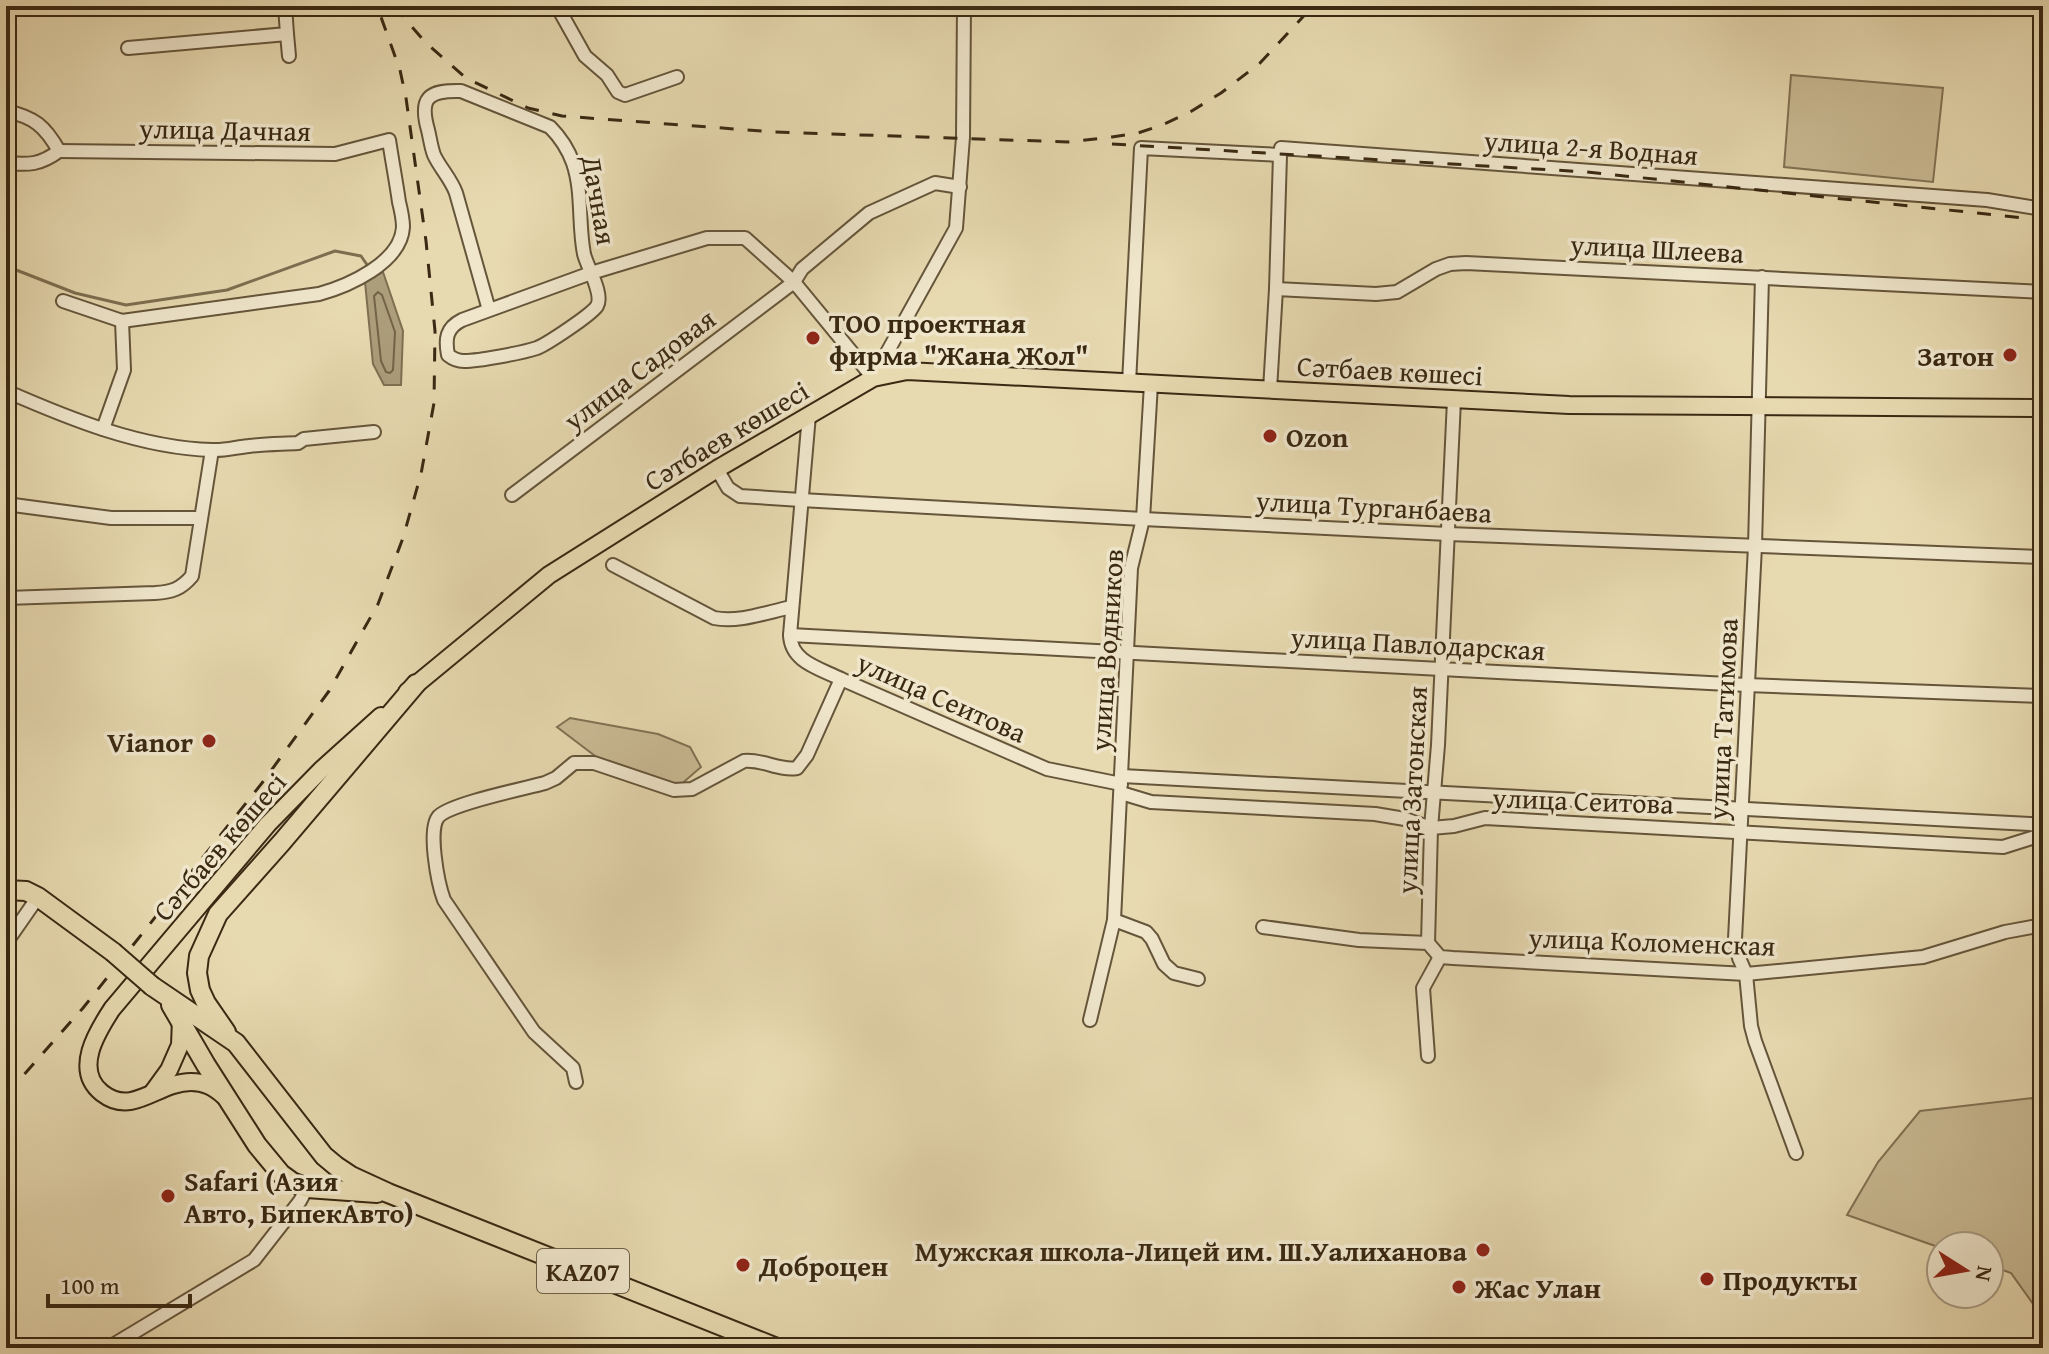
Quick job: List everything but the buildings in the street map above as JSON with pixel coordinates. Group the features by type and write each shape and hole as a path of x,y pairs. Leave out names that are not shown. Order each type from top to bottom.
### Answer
{"highway":[{"path":"236,1043 206,1003 197,973 199,956 218,914 416,684"},
{"name":"KAZ07","path":"6,890 26,891 38,897 113,952 159,991 236,1043 324,1156 351,1176 777,1348"},
{"path":"159,991 181,1019"},
{"name":"KAZ07","path":"181,1019 257,1145 281,1174 307,1188 388,1193"},
{"path":"206,1065 207,1051 213,1043 222,1039 236,1043"},
{"path":"307,1188 322,1178 327,1167 324,1156"}],"main road":[{"name":"Сәтбаев көшесі","path":"228,1100 211,1085 189,1082 132,1101 117,1102 97,1089 89,1072 89,1056 98,1032 112,1009 268,824 321,770 416,684 549,575 717,469 873,378 907,371 1569,405 2043,408"},
{"path":"153,1092 169,1070 180,1045 181,1019"}],"street":[{"path":"285,6 289,56"},
{"path":"557,6 585,56 607,75 618,92 625,95 677,77"},
{"path":"489,310 591,273 707,238 745,238 794,282 873,378 956,228 963,131 961,8"},
{"path":"128,48 287,34"},
{"name":"Дачная","path":"461,91 550,127 559,136 573,164 579,185 584,255 599,296 597,306 537,348 479,360 453,360 448,355 446,334 453,325 489,310 456,193 435,156 424,118 426,100 434,94 461,91"},
{"path":"6,111 21,114 39,124 51,136 59,151"},
{"name":"улица Дачная","path":"6,163 39,163 59,151 335,154 389,140 403,226 400,241 390,255 367,273 342,287 319,294 122,321"},
{"name":"улица 2-я Водная","path":"1129,383 1141,148 1280,155 1281,148 1296,149 1987,200 2043,209"},
{"path":"1270,390 1280,155"},
{"name":"улица Садовая","path":"512,495 794,282 802,269 869,213 935,183 960,187"},
{"name":"улица Шлеева","path":"1276,289 1376,294 1397,292 1436,269 1466,263 2043,292"},
{"name":"улица Татимова","path":"1762,277 1755,546 1735,939 1746,974 1755,1041 1796,1153"},
{"path":"63,301 122,321 124,370 103,429"},
{"path":"2043,315 2040,329 2043,339"},
{"name":"улица Водников","path":"1090,1020 1114,920 1131,568 1143,519 1151,384"},
{"path":"6,391 61,415 171,446 212,450 298,443 304,439 374,432"},
{"name":"улица Затонская","path":"1428,943 1431,828 1454,400"},
{"path":"790,635 809,415"},
{"path":"6,598 155,593 182,587 192,576 212,450"},
{"name":"улица Турганбаева","path":"717,469 728,488 740,496 1448,534 2043,557"},
{"path":"6,504 111,518 201,518"},
{"path":"613,565 714,618 726,621 792,607"},
{"name":"улица Павлодарская","path":"790,635 1747,685 2043,696"},
{"name":"улица Сеитова","path":"790,635 794,652 802,659 841,679 1047,769 1121,784 1433,792 2015,823 2043,828"},
{"path":"576,1082 573,1068 534,1032 444,900 438,884 433,827 437,817 452,808 545,783 574,763 594,763 683,791 744,761 754,760 787,770 797,768 807,755 841,679"},
{"name":"улица Сеитова","path":"1121,784 1151,802 1375,814 1431,828 1485,818 2003,847 2035,837 2043,828"},
{"path":"6,943 38,897"},
{"path":"1114,920 1146,932 1164,964 1174,973 1198,979"},
{"name":"улица Коломенская","path":"1440,957 1746,974 1923,957 2005,932 2043,925"},
{"path":"1263,927 1359,940 1428,943 1440,957 1423,988 1428,1056"},
{"path":"108,1348 254,1260 307,1188"}],"shaded area":[{"path":"1791,75 1943,88 1933,182 1784,167"},
{"path":"570,718 658,734 690,747 701,767 678,787 607,765 557,727"},
{"path":"2032,1098 2043,1123 2043,1318 2011,1273 2005,1271 2005,1230 1925,1230 1925,1242 1847,1215 1878,1162 1920,1111"}],"water":[{"path":"383,272 403,331 401,385 384,385 373,364 365,282"}],"waterway":[{"path":"6,266 75,293 126,305 227,290 335,251 361,256 370,269"}],"railway":[{"path":"6,1095 83,1008 262,783 329,691 378,604 403,538 421,474 434,403 435,331 406,98 400,70 377,6"},
{"path":"394,6 425,42 466,78 528,108 562,116 775,132 1068,142 1138,133 1190,112 1260,63 1313,6"},
{"path":"1112,144 1587,172 2043,220"}],"place":[{"name":"ТОО проектная фирма \"Жана Жол\"","path":"813,338"},
{"name":"Затон","path":"2010,355"},
{"name":"Ozon","path":"1270,436"},
{"name":"Vianor","path":"209,741"},
{"name":"Safari (Азия Авто, БипекАвто)","path":"168,1196"},
{"name":"Мужская школа-Лицей им. Ш.Уалиханова","path":"1483,1250"},
{"name":"Доброцен","path":"743,1265"},
{"name":"Продукты","path":"1707,1279"},
{"name":"Жас Улан","path":"1459,1287"}]}
